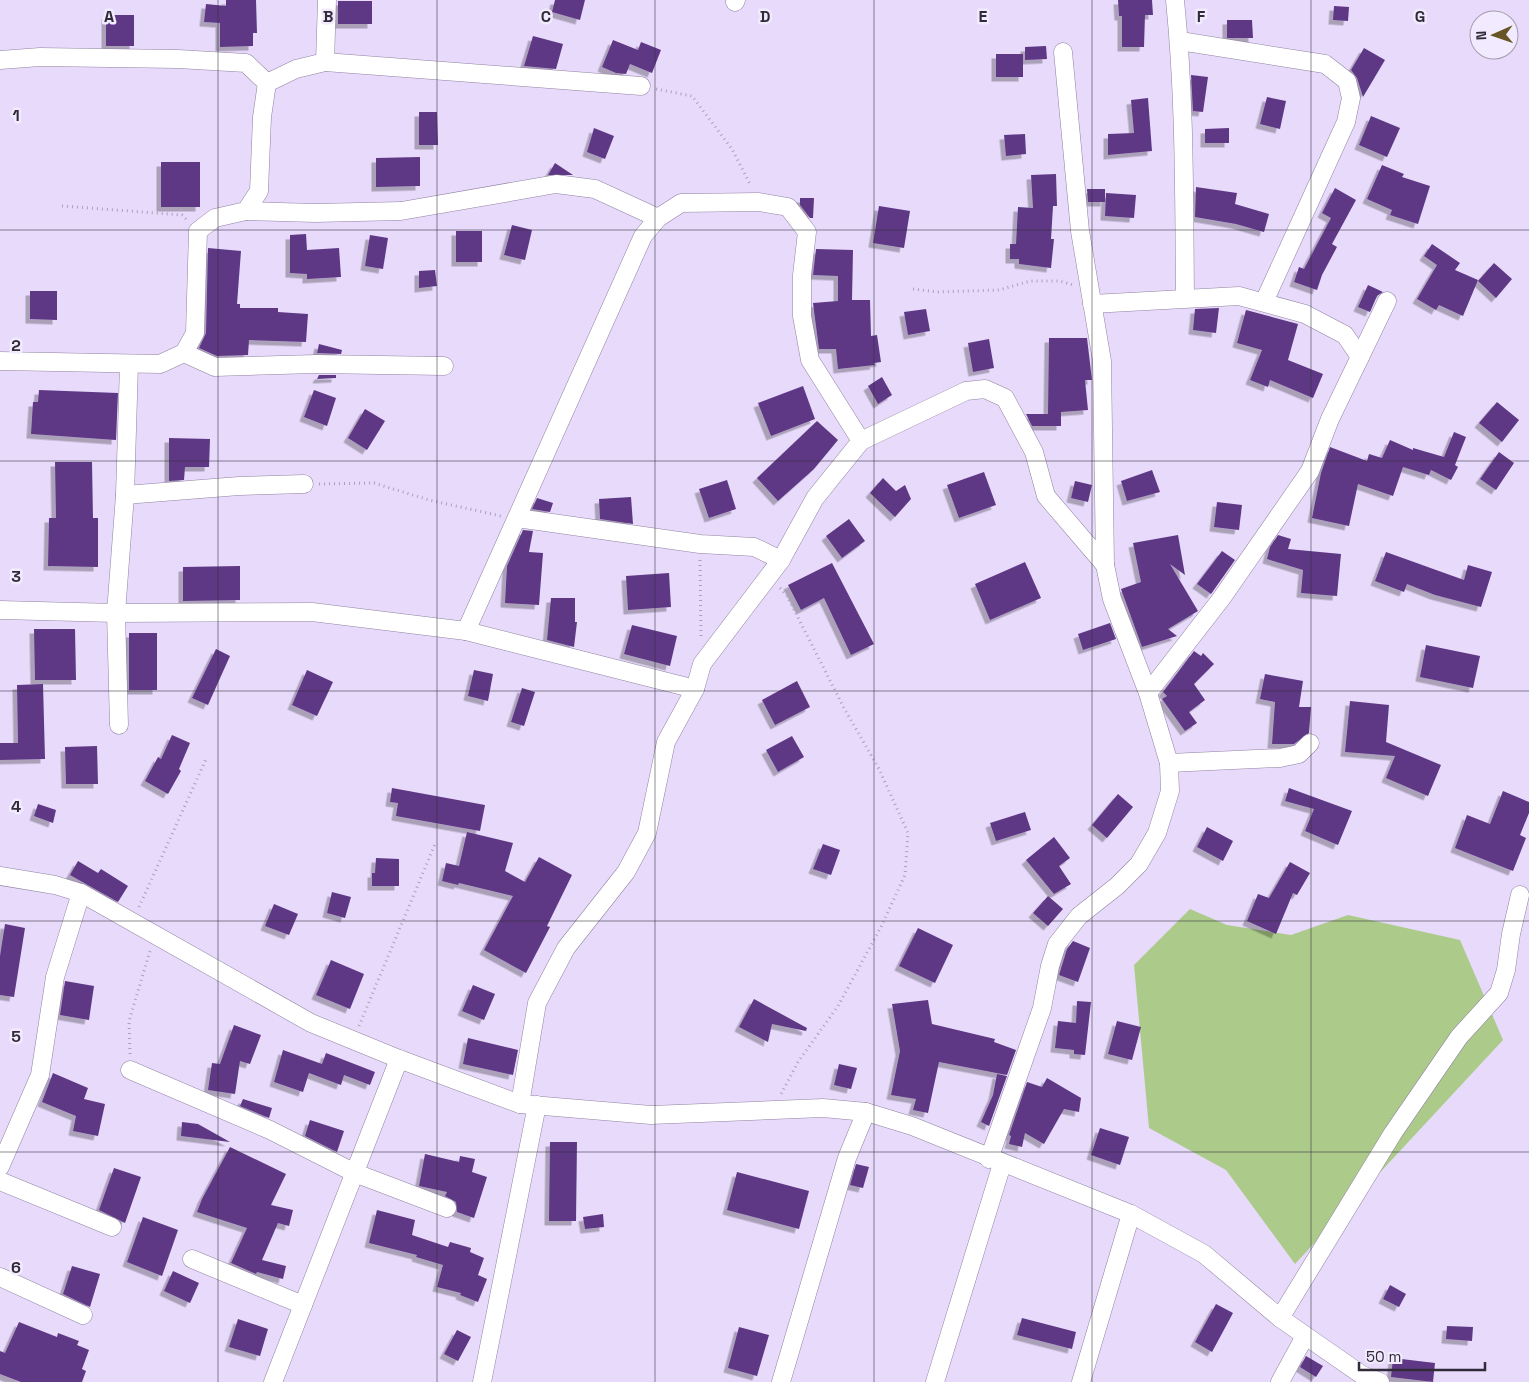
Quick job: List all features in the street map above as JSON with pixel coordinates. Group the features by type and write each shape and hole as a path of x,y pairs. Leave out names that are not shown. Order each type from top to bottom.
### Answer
{"street":[{"path":"325,62 327,0"},
{"path":"1175,0 1180,41 1184,162 1185,298"},
{"path":"1180,41 1325,64 1347,81 1351,98 1346,122 1264,302"},
{"path":"935,1382 996,1161 1042,1008 1056,944 1079,916 1117,886 1139,864 1156,833 1170,791 1169,763 1148,693 1112,599 1105,565 1102,361 1080,231 1063,52"},
{"path":"0,60 40,58 178,59 246,63 267,82"},
{"path":"267,82 296,69 325,62 641,86"},
{"path":"246,211 259,191 262,117 267,82"},
{"path":"0,361 160,364 184,353 196,333 198,231 215,218 246,211 315,213 400,211 556,184 595,189 658,218"},
{"path":"466,630 643,236 658,218 681,204 759,202 788,207 807,232 802,275 802,316 810,360 861,441"},
{"path":"1092,298 1239,296 1305,314 1346,335 1360,356"},
{"path":"1148,693 1221,599 1310,471 1330,419 1388,301"},
{"path":"184,353 215,367 316,364 444,366"},
{"path":"119,726 116,613 125,495 129,364"},
{"path":"482,1382 528,1104 537,1003 566,948 626,872 647,833 666,742 695,688 702,664 781,560 815,498 861,441 966,391 985,389 1005,398 1034,452 1046,496 1105,565"},
{"path":"125,495 239,486 304,484"},
{"path":"517,518 700,544 754,547 781,560"},
{"path":"0,610 116,613 312,612 466,630 695,688"},
{"path":"1169,763 1280,758 1299,754 1310,743"},
{"path":"0,876 55,885 81,894 133,921 311,1023 399,1059 528,1104 651,1115 823,1108 866,1112 912,1126 1131,1214 1204,1254 1280,1318 1362,1375 1380,1382"},
{"path":"0,1167 40,1075 55,978 81,894"},
{"path":"1280,1318 1393,1133 1459,1037 1499,993 1506,970 1511,934 1520,895"},
{"path":"273,1382 399,1059"},
{"path":"130,1070 270,1130 355,1173 447,1208"},
{"path":"781,1382 847,1158 866,1112"},
{"path":"0,1181 112,1227"},
{"path":"1081,1382 1131,1214"},
{"path":"192,1259 303,1305"},
{"path":"0,1276 83,1315"},
{"path":"1280,1382 1305,1336"}],"path":[{"path":"641,86 692,96 732,149 759,202"},
{"path":"62,206 182,215 198,231"},
{"path":"913,289 937,292 1000,290 1030,281 1060,281 1092,298"},
{"path":"304,484 374,483 429,500 517,518"},
{"path":"700,544 702,664"},
{"path":"769,576 787,596 844,708 879,769 908,833 905,875 881,927 838,1006 798,1062 772,1110"},
{"path":"133,921 207,757"},
{"path":"353,1040 436,844"},
{"path":"130,1070 129,1021 156,934"}],"green space":[{"path":"1190,909 1227,925 1291,935 1348,915 1460,940 1503,1040 1295,1264 1226,1170 1149,1128 1134,965"}],"building":[{"path":"226,0 256,0 257,33 253,33 253,46 220,47 220,23 204,22 206,4 226,6"},
{"path":"555,0 585,0 580,20 552,12"},
{"path":"1118,0 1152,0 1153,15 1145,15 1144,47 1122,47 1122,16 1119,16"},
{"path":"338,1 372,1 372,24 338,24"},
{"path":"1334,6 1349,7 1348,21 1333,20"},
{"path":"106,15 134,15 134,46 106,46"},
{"path":"1227,20 1252,20 1253,38 1227,38"},
{"path":"533,36 563,44 556,69 524,66"},
{"path":"613,40 638,50 641,42 661,50 652,73 630,64 626,74 616,73 602,67"},
{"path":"1046,46 1047,59 1025,60 1025,47"},
{"path":"1364,48 1385,60 1363,97 1357,78 1351,70"},
{"path":"996,54 1023,54 1023,77 996,77"},
{"path":"1191,75 1208,77 1203,112 1193,111"},
{"path":"1267,97 1286,101 1280,129 1260,124"},
{"path":"1148,98 1152,151 1108,155 1108,134 1134,133 1131,100"},
{"path":"419,112 437,112 438,145 419,145"},
{"path":"1371,116 1400,128 1387,157 1359,145"},
{"path":"594,128 614,136 605,159 587,152"},
{"path":"1229,128 1229,143 1205,143 1205,129"},
{"path":"1025,134 1026,154 1006,156 1004,135"},
{"path":"420,157 420,186 376,187 376,158"},
{"path":"161,162 200,162 200,207 161,207"},
{"path":"555,163 573,175 548,175"},
{"path":"1382,165 1404,174 1402,177 1430,186 1418,224 1390,215 1392,210 1367,199"},
{"path":"1056,174 1057,206 1053,206 1051,239 1054,239 1051,268 1019,264 1019,259 1010,259 1010,244 1016,244 1018,207 1033,208 1031,175"},
{"path":"1196,187 1237,193 1235,204 1269,214 1264,232 1236,224 1195,217"},
{"path":"1335,188 1356,200 1332,244 1337,247 1322,275 1317,290 1294,282 1299,267 1304,269 1331,218 1322,213"},
{"path":"1087,189 1105,189 1105,202 1088,202"},
{"path":"1106,193 1136,195 1134,218 1105,216"},
{"path":"800,198 814,198 813,218 810,218 800,205"},
{"path":"879,206 910,211 904,248 873,243"},
{"path":"512,225 532,230 525,260 504,255"},
{"path":"456,231 482,231 482,262 456,262"},
{"path":"306,234 307,250 339,248 341,277 307,279 307,274 290,273 290,235"},
{"path":"370,235 388,238 383,269 365,266"},
{"path":"1432,244 1460,263 1455,270 1478,280 1463,316 1439,305 1436,310 1417,299 1437,265 1424,256"},
{"path":"208,248 241,251 237,304 240,304 240,308 278,308 278,312 308,314 306,342 249,340 248,355 217,356 199,348 206,333"},
{"path":"816,249 853,250 852,300 870,300 871,336 877,335 881,362 874,363 875,365 838,369 836,349 819,349 813,303 838,301 838,276 813,275"},
{"path":"1494,263 1512,279 1496,298 1478,281"},
{"path":"435,270 437,286 419,288 419,271"},
{"path":"1368,285 1383,292 1377,296 1370,312 1358,307"},
{"path":"30,291 57,291 57,320 30,319"},
{"path":"1219,308 1216,333 1193,330 1195,309"},
{"path":"926,309 930,331 908,335 904,312"},
{"path":"1246,310 1298,324 1288,360 1323,374 1313,398 1270,380 1268,387 1250,380 1262,350 1237,343"},
{"path":"1049,338 1087,338 1092,380 1085,380 1088,410 1061,412 1061,426 1032,426 1026,414 1048,414"},
{"path":"989,339 994,368 973,372 968,343"},
{"path":"319,344 342,350 341,354 317,353"},
{"path":"319,375 336,375 336,378 317,379"},
{"path":"882,377 892,395 878,404 868,386"},
{"path":"803,386 815,419 771,436 758,403"},
{"path":"39,390 118,393 116,440 31,434 33,402 38,402"},
{"path":"314,390 336,398 327,426 304,417"},
{"path":"1497,402 1519,420 1502,442 1479,423"},
{"path":"365,409 385,421 367,450 348,438"},
{"path":"817,421 838,440 814,469 778,501 757,478"},
{"path":"1454,432 1466,437 1455,465 1458,467 1451,480 1431,470 1429,475 1403,467 1393,496 1358,484 1349,526 1312,518 1321,473 1330,447 1367,461 1369,454 1382,458 1390,440 1413,450 1413,448 1444,457"},
{"path":"169,438 210,439 209,467 185,467 184,480 169,481"},
{"path":"1499,452 1514,463 1496,490 1480,479"},
{"path":"55,462 92,462 93,518 98,518 98,567 48,566 49,518 56,518"},
{"path":"1152,470 1160,492 1127,501 1121,481"},
{"path":"984,472 996,505 959,518 947,485"},
{"path":"883,478 896,491 905,485 911,499 895,517 870,493"},
{"path":"727,480 736,509 709,518 699,489"},
{"path":"1075,481 1092,485 1088,502 1071,498"},
{"path":"631,497 633,524 600,519 599,499"},
{"path":"537,498 553,503 550,512 532,509"},
{"path":"1217,502 1242,505 1239,530 1214,527"},
{"path":"849,519 865,541 842,558 826,536"},
{"path":"523,530 533,531 529,552 543,553 539,605 505,603 507,566"},
{"path":"1178,535 1185,575 1170,564 1198,611 1168,629 1177,636 1142,647 1121,589 1141,582 1133,543"},
{"path":"1278,535 1291,539 1288,549 1341,554 1337,596 1301,593 1303,570 1267,559 1270,547"},
{"path":"1222,551 1235,560 1211,594 1197,584"},
{"path":"1386,552 1464,580 1468,565 1492,572 1481,607 1435,595 1407,584 1404,592 1375,581"},
{"path":"1025,562 1041,598 990,620 975,584"},
{"path":"832,563 874,644 851,655 824,598 801,610 788,585"},
{"path":"240,566 240,600 183,601 183,567"},
{"path":"669,573 671,607 628,610 626,576"},
{"path":"551,598 575,598 575,622 577,622 574,647 547,640"},
{"path":"1110,623 1116,639 1083,650 1078,634"},
{"path":"632,625 677,636 670,666 624,654"},
{"path":"34,629 75,629 76,680 35,680"},
{"path":"129,633 157,633 157,690 129,690"},
{"path":"1426,645 1480,656 1473,688 1420,677"},
{"path":"216,649 230,656 208,705 192,698"},
{"path":"1194,651 1201,656 1203,653 1214,664 1194,684 1205,700 1189,712 1197,723 1185,731 1162,699 1167,696 1163,692"},
{"path":"307,670 333,682 317,716 292,705"},
{"path":"474,670 493,674 488,701 468,696"},
{"path":"1265,674 1303,681 1299,707 1311,707 1309,733 1294,744 1272,744 1275,702 1260,699"},
{"path":"797,681 810,707 775,725 762,700"},
{"path":"43,684 45,759 0,760 0,743 18,743 17,685"},
{"path":"522,688 535,692 524,726 511,722"},
{"path":"1350,701 1389,705 1386,742 1441,765 1428,796 1386,778 1395,756 1345,752"},
{"path":"172,735 190,743 179,769 181,771 168,794 145,781 158,757 161,759"},
{"path":"792,736 804,757 778,772 766,750"},
{"path":"97,746 98,784 66,784 65,747"},
{"path":"392,788 485,805 480,831 396,816 398,803 390,802"},
{"path":"1289,788 1352,811 1338,845 1305,831 1314,809 1285,801"},
{"path":"1503,791 1529,802 1529,813 1520,835 1526,838 1513,871 1455,848 1467,815 1490,824"},
{"path":"1118,794 1133,807 1107,838 1092,825"},
{"path":"38,804 56,810 53,823 34,816"},
{"path":"1025,812 1031,830 996,841 990,823"},
{"path":"1207,827 1233,841 1223,861 1197,847"},
{"path":"467,832 513,843 505,871 525,882 539,857 572,875 547,926 550,927 526,973 484,950 513,896 459,883 458,885 442,881 446,863 459,866"},
{"path":"1054,837 1070,858 1059,866 1071,884 1054,894 1026,860"},
{"path":"823,844 840,850 831,875 813,869"},
{"path":"376,858 399,859 399,886 372,886 372,873 375,873"},
{"path":"78,861 98,873 101,869 128,886 118,902 70,875"},
{"path":"1290,862 1310,873 1297,895 1293,893 1276,934 1247,921 1258,894 1269,898"},
{"path":"332,892 351,897 345,918 327,913"},
{"path":"1048,896 1063,909 1048,926 1033,913"},
{"path":"274,904 298,914 289,935 265,926"},
{"path":"5,924 25,928 14,997 0,995 0,956"},
{"path":"918,928 953,945 935,983 899,966"},
{"path":"1073,941 1090,948 1078,982 1059,975 1067,949"},
{"path":"331,960 364,974 350,1009 316,995"},
{"path":"65,981 94,986 89,1020 60,1015"},
{"path":"473,985 495,994 484,1020 462,1011"},
{"path":"754,999 807,1028 806,1031 772,1024 768,1042 739,1027"},
{"path":"928,1000 932,1024 995,1039 994,1042 1016,1050 1007,1075 939,1062 928,1113 913,1110 916,1099 891,1095 900,1051 892,1004"},
{"path":"1077,1001 1091,1002 1085,1055 1074,1054 1074,1050 1055,1048 1058,1021 1076,1023"},
{"path":"1117,1021 1141,1027 1132,1060 1108,1054"},
{"path":"234,1025 261,1035 250,1064 240,1061 235,1094 208,1090 212,1063 220,1064"},
{"path":"468,1038 518,1050 513,1075 463,1064"},
{"path":"283,1050 322,1064 326,1053 375,1072 370,1085 344,1075 341,1085 309,1073 303,1092 274,1082"},
{"path":"839,1064 857,1068 851,1089 834,1085"},
{"path":"53,1073 88,1088 84,1099 105,1104 98,1136 73,1131 76,1116 42,1102"},
{"path":"997,1074 1007,1076 989,1126 981,1122 993,1095"},
{"path":"1047,1078 1081,1098 1079,1112 1064,1109 1044,1144 1025,1133 1022,1147 1009,1144 1011,1136 1009,1135 1027,1082 1042,1087"},
{"path":"243,1099 272,1108 269,1118 240,1106"},
{"path":"310,1120 344,1131 337,1152 305,1136"},
{"path":"182,1122 198,1124 230,1142 181,1136"},
{"path":"1100,1128 1129,1137 1120,1165 1091,1155"},
{"path":"550,1142 577,1142 576,1221 549,1221"},
{"path":"230,1147 286,1174 271,1205 293,1210 289,1226 278,1223 262,1260 286,1266 283,1279 257,1272 256,1274 231,1263 247,1228 197,1212"},
{"path":"425,1154 459,1162 460,1156 475,1159 472,1172 487,1177 474,1218 457,1212 456,1202 445,1196 447,1192 419,1186"},
{"path":"856,1164 869,1167 863,1188 850,1185"},
{"path":"114,1168 141,1177 125,1223 99,1210"},
{"path":"737,1172 809,1191 799,1229 727,1210"},
{"path":"377,1210 415,1220 412,1235 448,1247 450,1242 471,1248 470,1252 484,1258 478,1275 487,1279 478,1302 460,1295 461,1293 437,1287 443,1265 416,1257 417,1255 369,1243"},
{"path":"603,1214 604,1227 585,1229 583,1217"},
{"path":"143,1217 178,1230 162,1276 127,1262"},
{"path":"72,1266 100,1274 90,1307 63,1294"},
{"path":"173,1271 199,1283 190,1303 164,1291"},
{"path":"1390,1285 1406,1294 1399,1307 1383,1299"},
{"path":"1216,1304 1233,1313 1212,1352 1195,1342"},
{"path":"1022,1318 1076,1332 1072,1349 1017,1335"},
{"path":"238,1319 268,1329 260,1356 229,1347"},
{"path":"19,1322 57,1337 58,1333 79,1341 77,1345 89,1350 82,1369 86,1371 82,1382 21,1382 0,1374 0,1351 5,1353"},
{"path":"1447,1326 1473,1327 1472,1341 1446,1339"},
{"path":"739,1327 769,1335 757,1376 728,1368"},
{"path":"457,1330 471,1337 458,1361 444,1354"},
{"path":"1306,1356 1323,1366 1316,1377 1300,1367"},
{"path":"1393,1358 1435,1363 1433,1382 1391,1377"}]}
